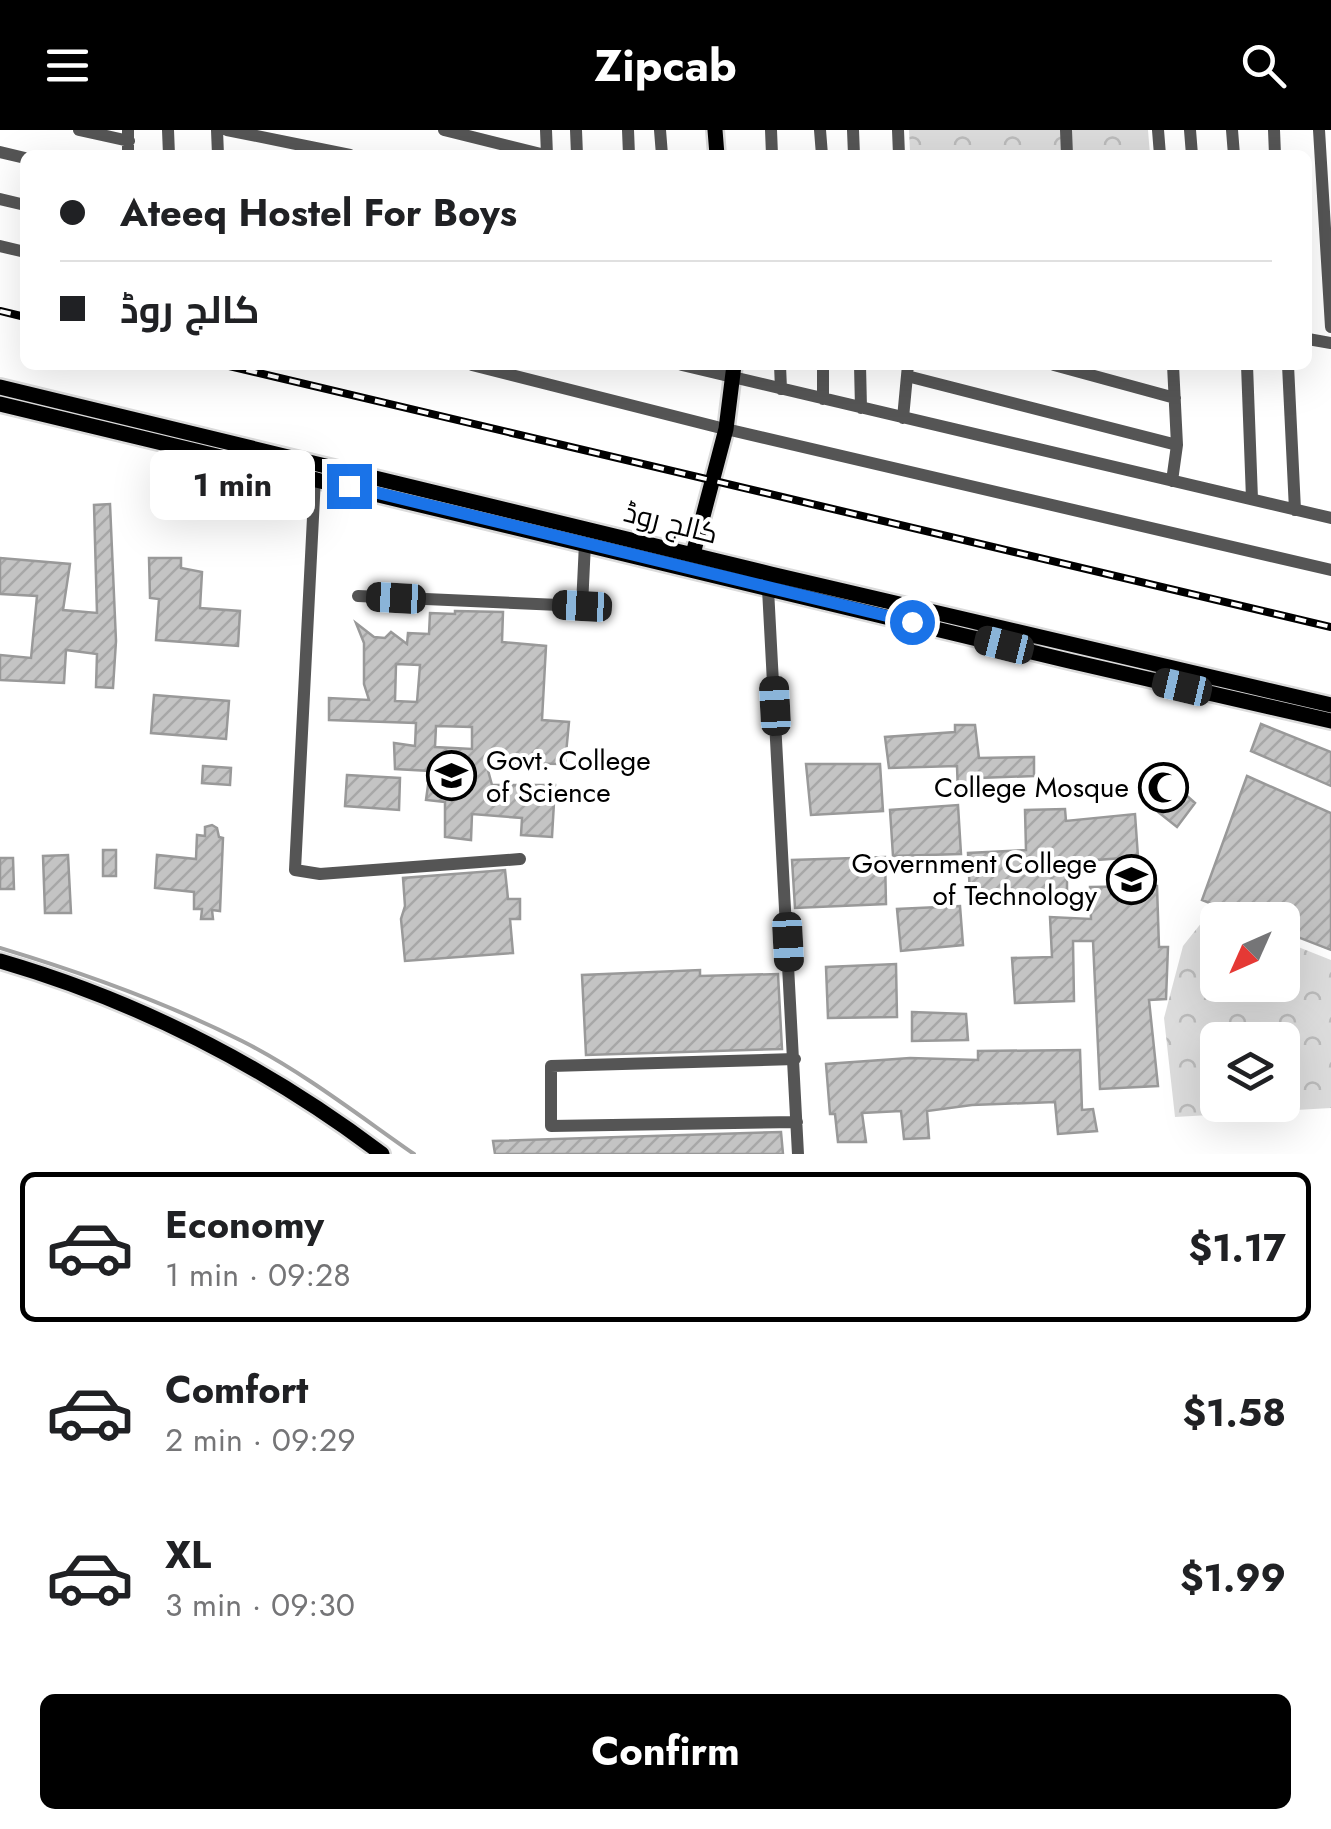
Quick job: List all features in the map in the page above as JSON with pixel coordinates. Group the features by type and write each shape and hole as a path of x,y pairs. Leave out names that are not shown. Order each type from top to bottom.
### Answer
{"main road":[{"path":"689,553 721,428 729,371"},
{"name":"کالج روڈ","path":"0,387 1331,705"},
{"name":"کالج روڈ","path":"0,404 1331,721"},
{"path":"0,961 132,1009 204,1042 314,1106 382,1154"}],"street":[{"path":"78,130 129,142"},
{"path":"226,130 325,150"},
{"path":"444,130 526,150"},
{"path":"1319,130 1331,326"},
{"path":"492,370 721,428 1331,570"},
{"path":"780,370 781,389"},
{"path":"822,399 823,370"},
{"path":"860,370 861,408"},
{"path":"1072,370 1175,398"},
{"path":"1172,481 1178,446 1173,370"},
{"path":"1247,370 1252,500"},
{"path":"1288,370 1295,510"},
{"path":"729,371 781,389 1331,518"},
{"path":"903,418 908,371 1178,446"},
{"path":"316,478 295,870 320,874 520,859"},
{"path":"358,596 582,606 585,543"},
{"path":"768,589 798,1154"},
{"path":"795,1060 551,1066 551,1126 797,1122"}],"green space":[{"path":"909,130 1148,130 1150,150 910,150"},
{"path":"1200,925 1200,1002 1300,1002 1300,948 1331,960 1331,1108 1300,1110 1300,1022 1200,1022 1200,1116 1175,1117 1164,1018 1183,946"}],"building":[{"path":"110,504 116,641 113,688 96,687 97,654 66,650 64,683 0,680 0,655 31,658 37,596 0,594 0,558 70,564 63,610 97,613 94,505"},
{"path":"149,558 181,558 181,568 202,572 200,608 240,611 238,646 156,640 159,599 150,598"},
{"path":"503,612 502,642 546,646 542,720 569,722 565,764 486,763 492,785 555,785 552,837 521,835 522,818 472,814 471,840 445,837 445,802 426,800 430,771 395,769 394,743 415,746 416,723 329,720 329,698 369,700 364,684 364,643 356,623 374,637 385,638 391,632 407,644 408,633 429,634 430,613","holes":["396,664 420,665 417,702 395,701","436,726 472,727 472,749 435,747"]},
{"path":"154,695 229,701 226,739 151,733"},
{"path":"1261,724 1331,752 1331,786 1251,751"},
{"path":"955,725 975,725 979,758 1034,757 1034,776 978,778 979,793 958,793 957,766 889,768 885,737 955,732"},
{"path":"806,764 880,764 883,811 811,815"},
{"path":"203,766 231,768 230,785 202,783"},
{"name":"College Mosque","path":"1161,773 1195,803 1177,827 1143,800"},
{"path":"347,775 400,778 399,810 345,806"},
{"path":"1247,776 1331,813 1331,950 1300,938 1300,902 1202,900"},
{"path":"958,805 961,854 893,856 890,810"},
{"path":"1065,809 1066,821 1135,814 1138,857 1067,862 1067,893 970,896 968,853 1026,850 1025,810"},
{"path":"212,825 223,838 220,911 212,910 213,919 201,919 202,909 194,909 194,892 155,888 157,855 196,859 197,835 205,836 205,827"},
{"path":"103,850 116,850 116,876 103,876"},
{"path":"68,855 71,913 45,913 43,856"},
{"path":"885,857 886,904 795,908 792,860"},
{"path":"0,858 13,858 14,889 0,889"},
{"path":"505,870 508,899 520,899 520,919 510,919 513,953 405,961 403,878"},
{"path":"1157,886 1159,947 1168,947 1166,999 1149,1000 1158,1086 1100,1089 1093,941 1073,941 1074,1001 1015,1003 1012,958 1052,957 1050,917 1091,919 1090,887"},
{"path":"960,906 963,945 901,951 897,909"},
{"path":"896,964 897,1017 828,1018 826,967"},
{"path":"700,970 700,976 778,974 782,1049 586,1055 582,975"},
{"path":"912,1012 966,1014 968,1040 912,1041"},
{"path":"1080,1050 1082,1110 1093,1109 1097,1131 1058,1134 1055,1102 972,1105 927,1111 929,1138 904,1139 901,1111 862,1113 866,1142 838,1142 835,1114 830,1114 826,1064 910,1058 978,1060 978,1051"},
{"path":"781,1132 783,1154 495,1154 493,1141"}],"waterway":[{"path":"0,948 123,989 242,1041 308,1080 414,1154"}],"railway":[{"path":"0,311 20,316"},
{"path":"246,370 1331,627"}],"place":[{"name":"Govt. College of Science","path":"451,776"},
{"name":"College Mosque","path":"1164,787"},
{"name":"Government College of Technology","path":"1132,879"}],"route":[{"path":"349,486 912,622"}]}
